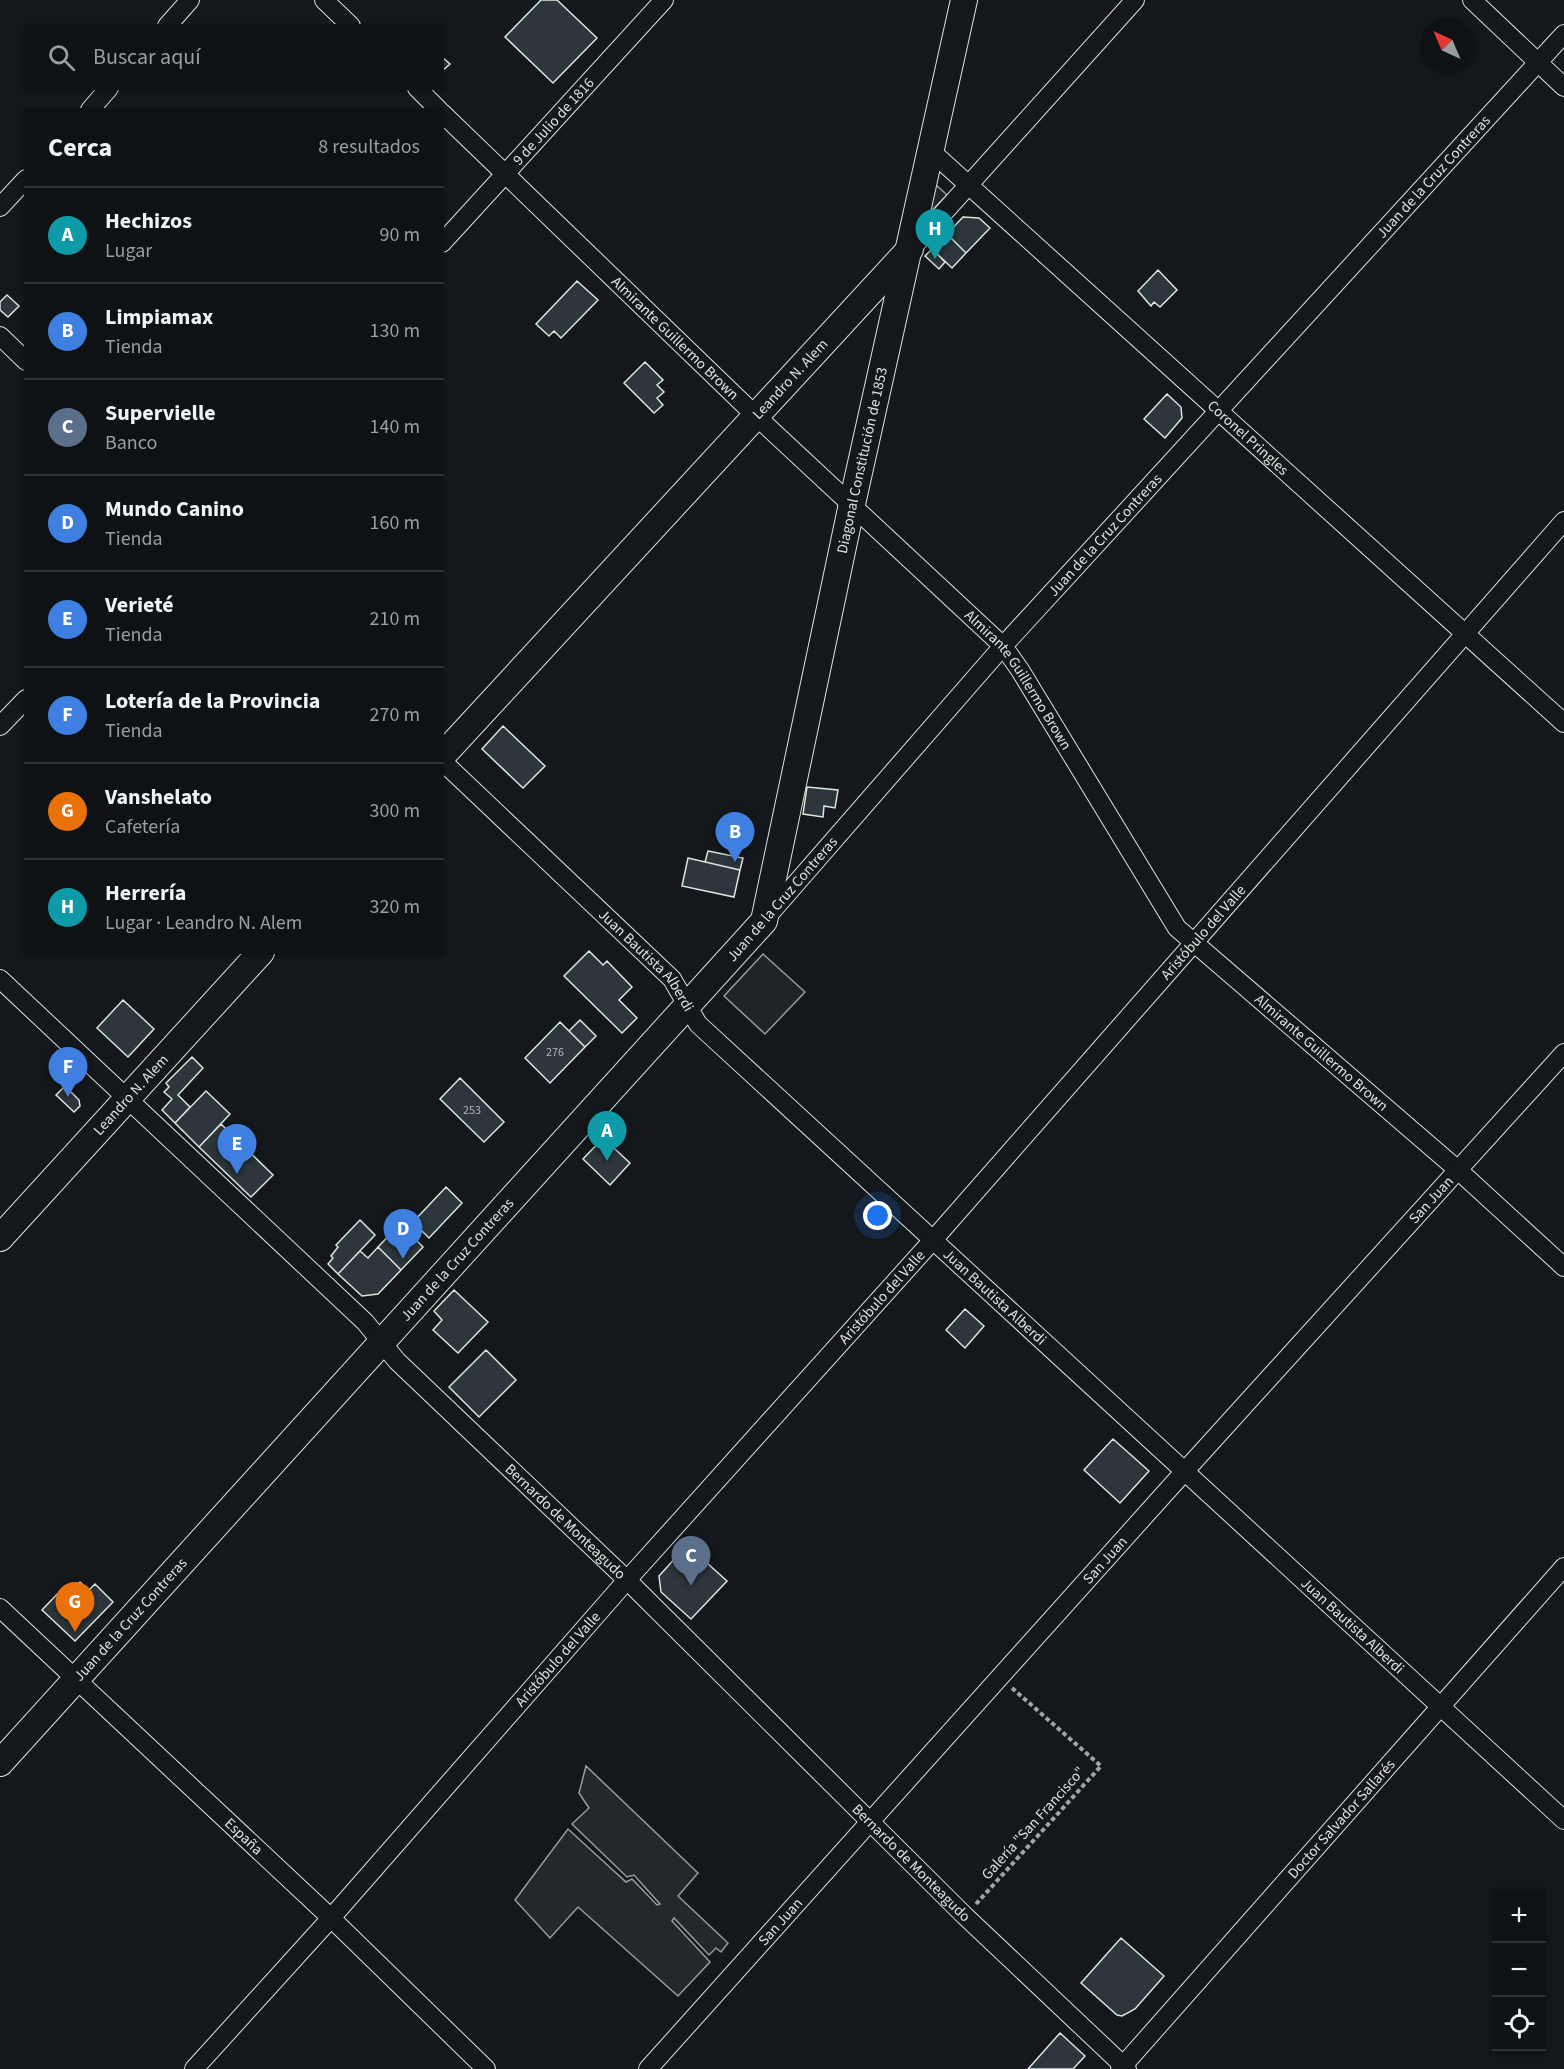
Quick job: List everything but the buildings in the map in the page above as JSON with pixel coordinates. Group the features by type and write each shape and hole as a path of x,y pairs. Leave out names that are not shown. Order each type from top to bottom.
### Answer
{"main road":[{"name":"Diagonal Constitución de 1853","path":"764,921 852,504 964,0"},
{"name":"Leandro N. Alem","path":"444,754 910,249"},
{"name":"Juan de la Cruz Contreras","path":"0,1763 764,921"},
{"name":"Leandro N. Alem","path":"0,1238 259,954"}],"street":[{"path":"169,24 190,0"},
{"path":"324,0 349,24"},
{"name":"9 de Julio de 1816","path":"444,241 664,0"},
{"name":"Leandro N. Alem","path":"910,249 1135,0"},
{"path":"1472,0 1564,87"},
{"name":"Juan de la Cruz Contreras","path":"764,921 1003,646 1564,34"},
{"path":"92,108 107,90"},
{"path":"419,90 437,108"},
{"name":"Almirante Guillermo Brown","path":"444,115 756,416 1003,646 1020,670 1166,912 1193,943 1458,1170 1564,1268"},
{"name":"Coronel Pringles","path":"932,152 1564,723"},
{"path":"0,207 24,181"},
{"path":"0,336 24,359"},
{"name":"Aristóbulo del Valle","path":"194,2069 331,1918 627,1580 933,1240 1464,632 1564,521"},
{"path":"0,726 24,701"},
{"name":"Juan Bautista Alberdi","path":"444,763 672,979 698,1024 1564,1821"},
{"name":"Bernardo de Monteagudo","path":"0,979 365,1322 397,1361 627,1580 965,1916 1123,2068"},
{"name":"San Juan","path":"648,2069 1564,1053"},
{"name":"Doctor Salvador Sallarés","path":"1123,2068 1564,1567"},
{"name":"España","path":"0,1608 331,1918 486,2069"}],"path":[{"name":"Galería \"San Francisco\"","path":"965,1916 1101,1766 1000,1678"}],"shaded area":[{"path":"935,184 947,195 927,215"},
{"path":"763,954 805,992 765,1034 724,996"},
{"path":"586,1766 698,1873 678,1896 728,1943 721,1952 716,1948 709,1955 674,1918 672,1921 710,1962 678,1996 578,1907 550,1938 515,1900 568,1829 626,1882 632,1879 657,1905 660,1904 634,1875 627,1877 572,1824 589,1808 579,1793"}],"place":[{"name":"Herrería","path":"935,259"},
{"name":"Limpiamax","path":"735,862"},
{"name":"Lotería de la Provincia","path":"68,1097"},
{"name":"Hechizos","path":"607,1161"},
{"name":"Verieté","path":"237,1174"},
{"name":"Mundo Canino","path":"403,1259"},
{"name":"Supervielle","path":"691,1586"},
{"name":"Vanshelato","path":"75,1632"}]}
